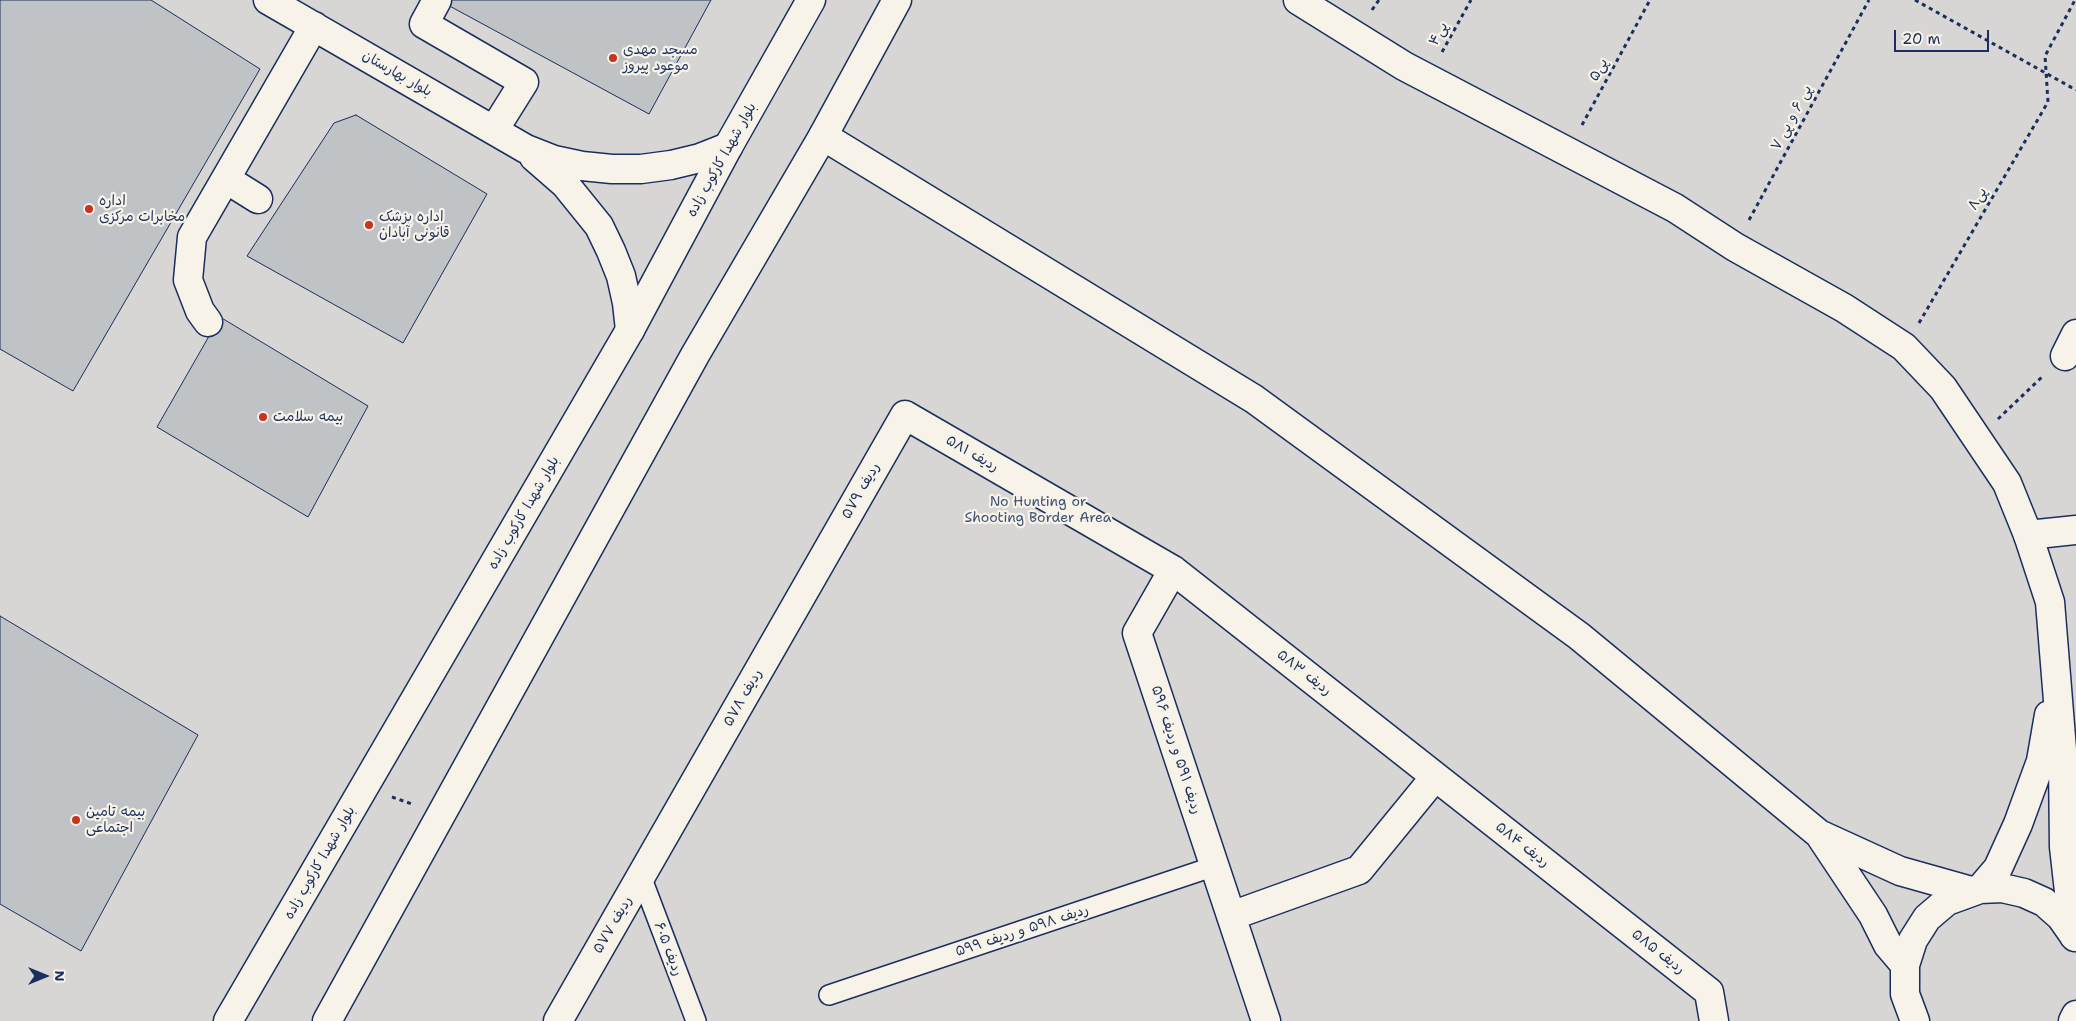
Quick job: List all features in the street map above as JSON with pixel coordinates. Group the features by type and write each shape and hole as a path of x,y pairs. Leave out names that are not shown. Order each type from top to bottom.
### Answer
{"street":[{"name":"بلوار بهارستان","path":"268,0 526,149"},
{"path":"437,0 424,24 524,82 494,130"},
{"name":"بلوار شهدا کارکوب زاده","path":"228,1021 630,330 728,147 811,0"},
{"path":"327,1021 690,364 823,136 897,0"},
{"path":"1298,0 1404,66 1675,208 1735,247 1844,308 1904,347 1943,388 1978,438 2006,483 2028,535 2050,602 2070,766 2064,847 2075,938"},
{"path":"208,322 200,311 188,280 192,237 314,26"},
{"path":"823,136 1254,399 1579,636 1819,834 1900,871 1976,890"},
{"path":"526,149 554,160 612,170 642,169 671,165 700,158 728,147"},
{"path":"526,149 565,184 598,226 611,251 620,276 627,303 630,330"},
{"path":"226,179 258,198"},
{"name":"ردیف ۵۸۱","path":"905,416 1173,570"},
{"name":"ردیف ۵۷۹","path":"818,567 905,416"},
{"path":"2028,535 2076,530"},
{"name":"ردیف ۵۷۸","path":"668,829 818,567"},
{"name":"ردیف ۵۹۱ و ردیف ۵۹۶","path":"1173,570 1137,633 1266,1021"},
{"name":"ردیف ۵۸۳","path":"1173,570 1435,777"},
{"path":"1976,890 1998,868 2018,824 2041,761 2057,671"},
{"path":"1231,916 1359,870 1435,777"},
{"name":"ردیف ۵۸۴","path":"1435,777 1608,913"},
{"name":"ردیف ۵۷۷","path":"558,1021 668,829"},
{"path":"1819,834 1872,915 1888,945 1905,965"},
{"path":"1915,1021 1906,994 1905,965 1913,940 1927,918 1947,901 1976,890 2002,888 2024,893 2044,902 2061,917 2075,938"},
{"name":"ردیف ۵۸۵","path":"1608,913 1709,992 1714,1021"},
{"path":"2073,1021 2076,1015"}],"lane":[{"name":"ردیف ۵۹۸ و ردیف ۵۹۹","path":"829,995 1215,866"},
{"name":"ردیف ۶۰۵","path":"641,876 696,1021"}],"path":[{"name":"پی۴","path":"1428,79 1471,0"},
{"name":"پی۵","path":"1567,152 1650,0"},
{"name":"پی ۶ و پی ۷","path":"1735,247 1869,0"},
{"path":"1915,0 2076,90"},
{"name":"پی۸","path":"1904,347 2048,102 2045,56 2075,0"},
{"path":"1978,438 2072,348"},
{"path":"365,787 440,815"}],"green space":[{"name":"No Hunting or Shooting Border Area","path":"0,0 2076,0 2076,1021 0,1021"}],"building":[{"name":"اداره مخابرات مرکزی","path":"0,0 151,0 260,69 73,391 0,349"},
{"name":"مسجد مهدی موعود پیروز","path":"446,0 711,0 649,114 444,3"},
{"name":"اداره پزشک قانونی آبادان","path":"356,115 487,194 403,343 247,256 334,123"},
{"name":"بیمه سلامت","path":"220,317 368,406 308,517 157,427"},
{"name":"بیمه تامین اجتماعی","path":"0,616 198,735 81,951 0,904"}],"place":[{"name":"مسجد مهدی موعود پیروز","path":"613,58"},
{"name":"اداره مخابرات مرکزی","path":"89,209"},
{"name":"اداره پزشک قانونی آبادان","path":"369,225"},
{"name":"بیمه سلامت","path":"263,417"},
{"name":"بیمه تامین اجتماعی","path":"76,820"}]}
